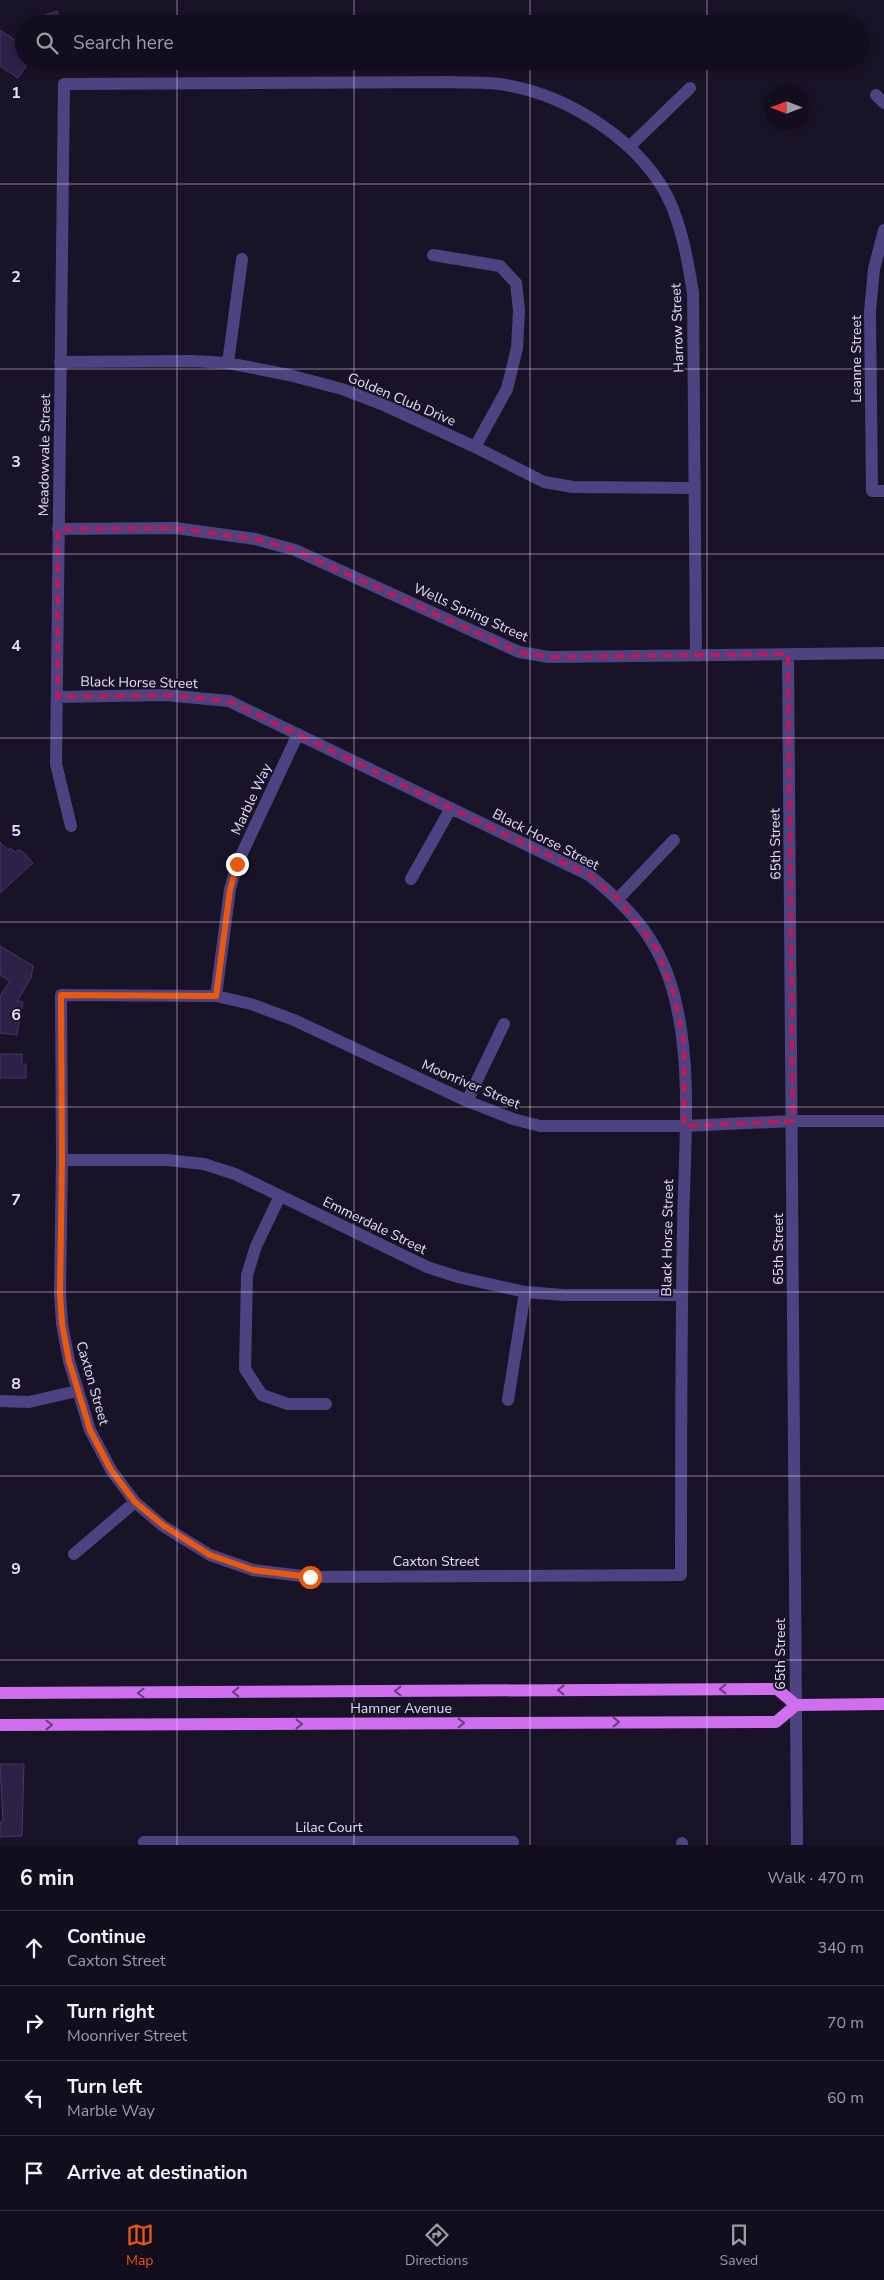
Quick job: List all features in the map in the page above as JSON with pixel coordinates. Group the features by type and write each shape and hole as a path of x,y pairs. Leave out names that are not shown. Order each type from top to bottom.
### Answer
{"main road":[{"name":"Hamner Avenue","path":"0,1693 777,1689 796,1705 776,1722 0,1725"},
{"path":"796,1705 884,1704"}],"street":[{"name":"Harrow Street","path":"64,84 452,82 505,85 545,95 584,114 629,147 656,180 670,203 685,244 694,293 696,656"},
{"name":"Meadowvale Street","path":"64,84 56,764 71,826"},
{"path":"629,147 690,88"},
{"name":"Leanne Street","path":"878,491 870,312 874,269 884,230"},
{"path":"432,255 500,266 516,283 519,310 517,348 507,389 475,447"},
{"path":"228,363 242,259"},
{"name":"Golden Club Drive","path":"60,362 192,361 228,363 289,375 342,389 386,406 475,447 544,482 573,487 695,488"},
{"name":"Wells Spring Street","path":"58,529 175,528 255,538 294,550 519,652 548,657 884,653"},
{"name":"65th Street","path":"788,654 797,1845"},
{"name":"Black Horse Street","path":"58,697 165,695 229,701 589,875 618,898 657,949 675,998 684,1045 680,1575"},
{"name":"Marble Way","path":"216,996 230,890 237,864 298,734"},
{"path":"411,879 451,808"},
{"path":"618,898 674,840"},
{"name":"Moonriver Street","path":"61,995 216,996 251,1004 294,1020 467,1101 513,1119 540,1126 684,1126 793,1121 884,1121"},
{"name":"Caxton Street","path":"61,995 62,1160 60,1301 62,1324 77,1391 90,1430 111,1470 135,1502 164,1526 210,1555 253,1570 310,1577 680,1575"},
{"path":"467,1101 504,1024"},
{"name":"Emmerdale Street","path":"62,1160 167,1160 204,1164 235,1174 427,1267 491,1286 525,1292 564,1295 682,1295"},
{"path":"280,1196 256,1246 247,1275 245,1370 262,1395 288,1404 326,1404"},
{"path":"508,1400 525,1292"},
{"path":"0,1401 29,1402 77,1391"},
{"path":"74,1554 135,1502"},
{"name":"Lilac Court","path":"144,1842 513,1843"}],"highlighted area":[{"path":"175,528 255,539 295,550 519,652 549,657 788,654 793,1121 684,1126 684,1045 675,998 657,949 618,899 589,875 229,701 165,695 58,697 58,529"}],"building":[{"path":"57,11 59,15 45,15"},
{"path":"0,30 15,40 15,70 24,70 18,78 0,66"},
{"path":"0,842 8,850 10,848 15,852 18,850 23,852 33,863 0,893"},
{"path":"0,946 33,966 31,978 17,1001 23,1002 17,1035 0,1033 0,996 10,981 0,975"},
{"path":"0,1054 22,1054 22,1064 26,1064 26,1078 0,1078"},
{"path":"0,1764 24,1764 22,1836 0,1837 0,1822 3,1822"}],"route":[{"path":"237,864 230,890 216,996 61,995 62,1160 60,1294 62,1324 69,1361 90,1430 111,1470 135,1502 164,1526 210,1555 253,1570 310,1577"}]}
